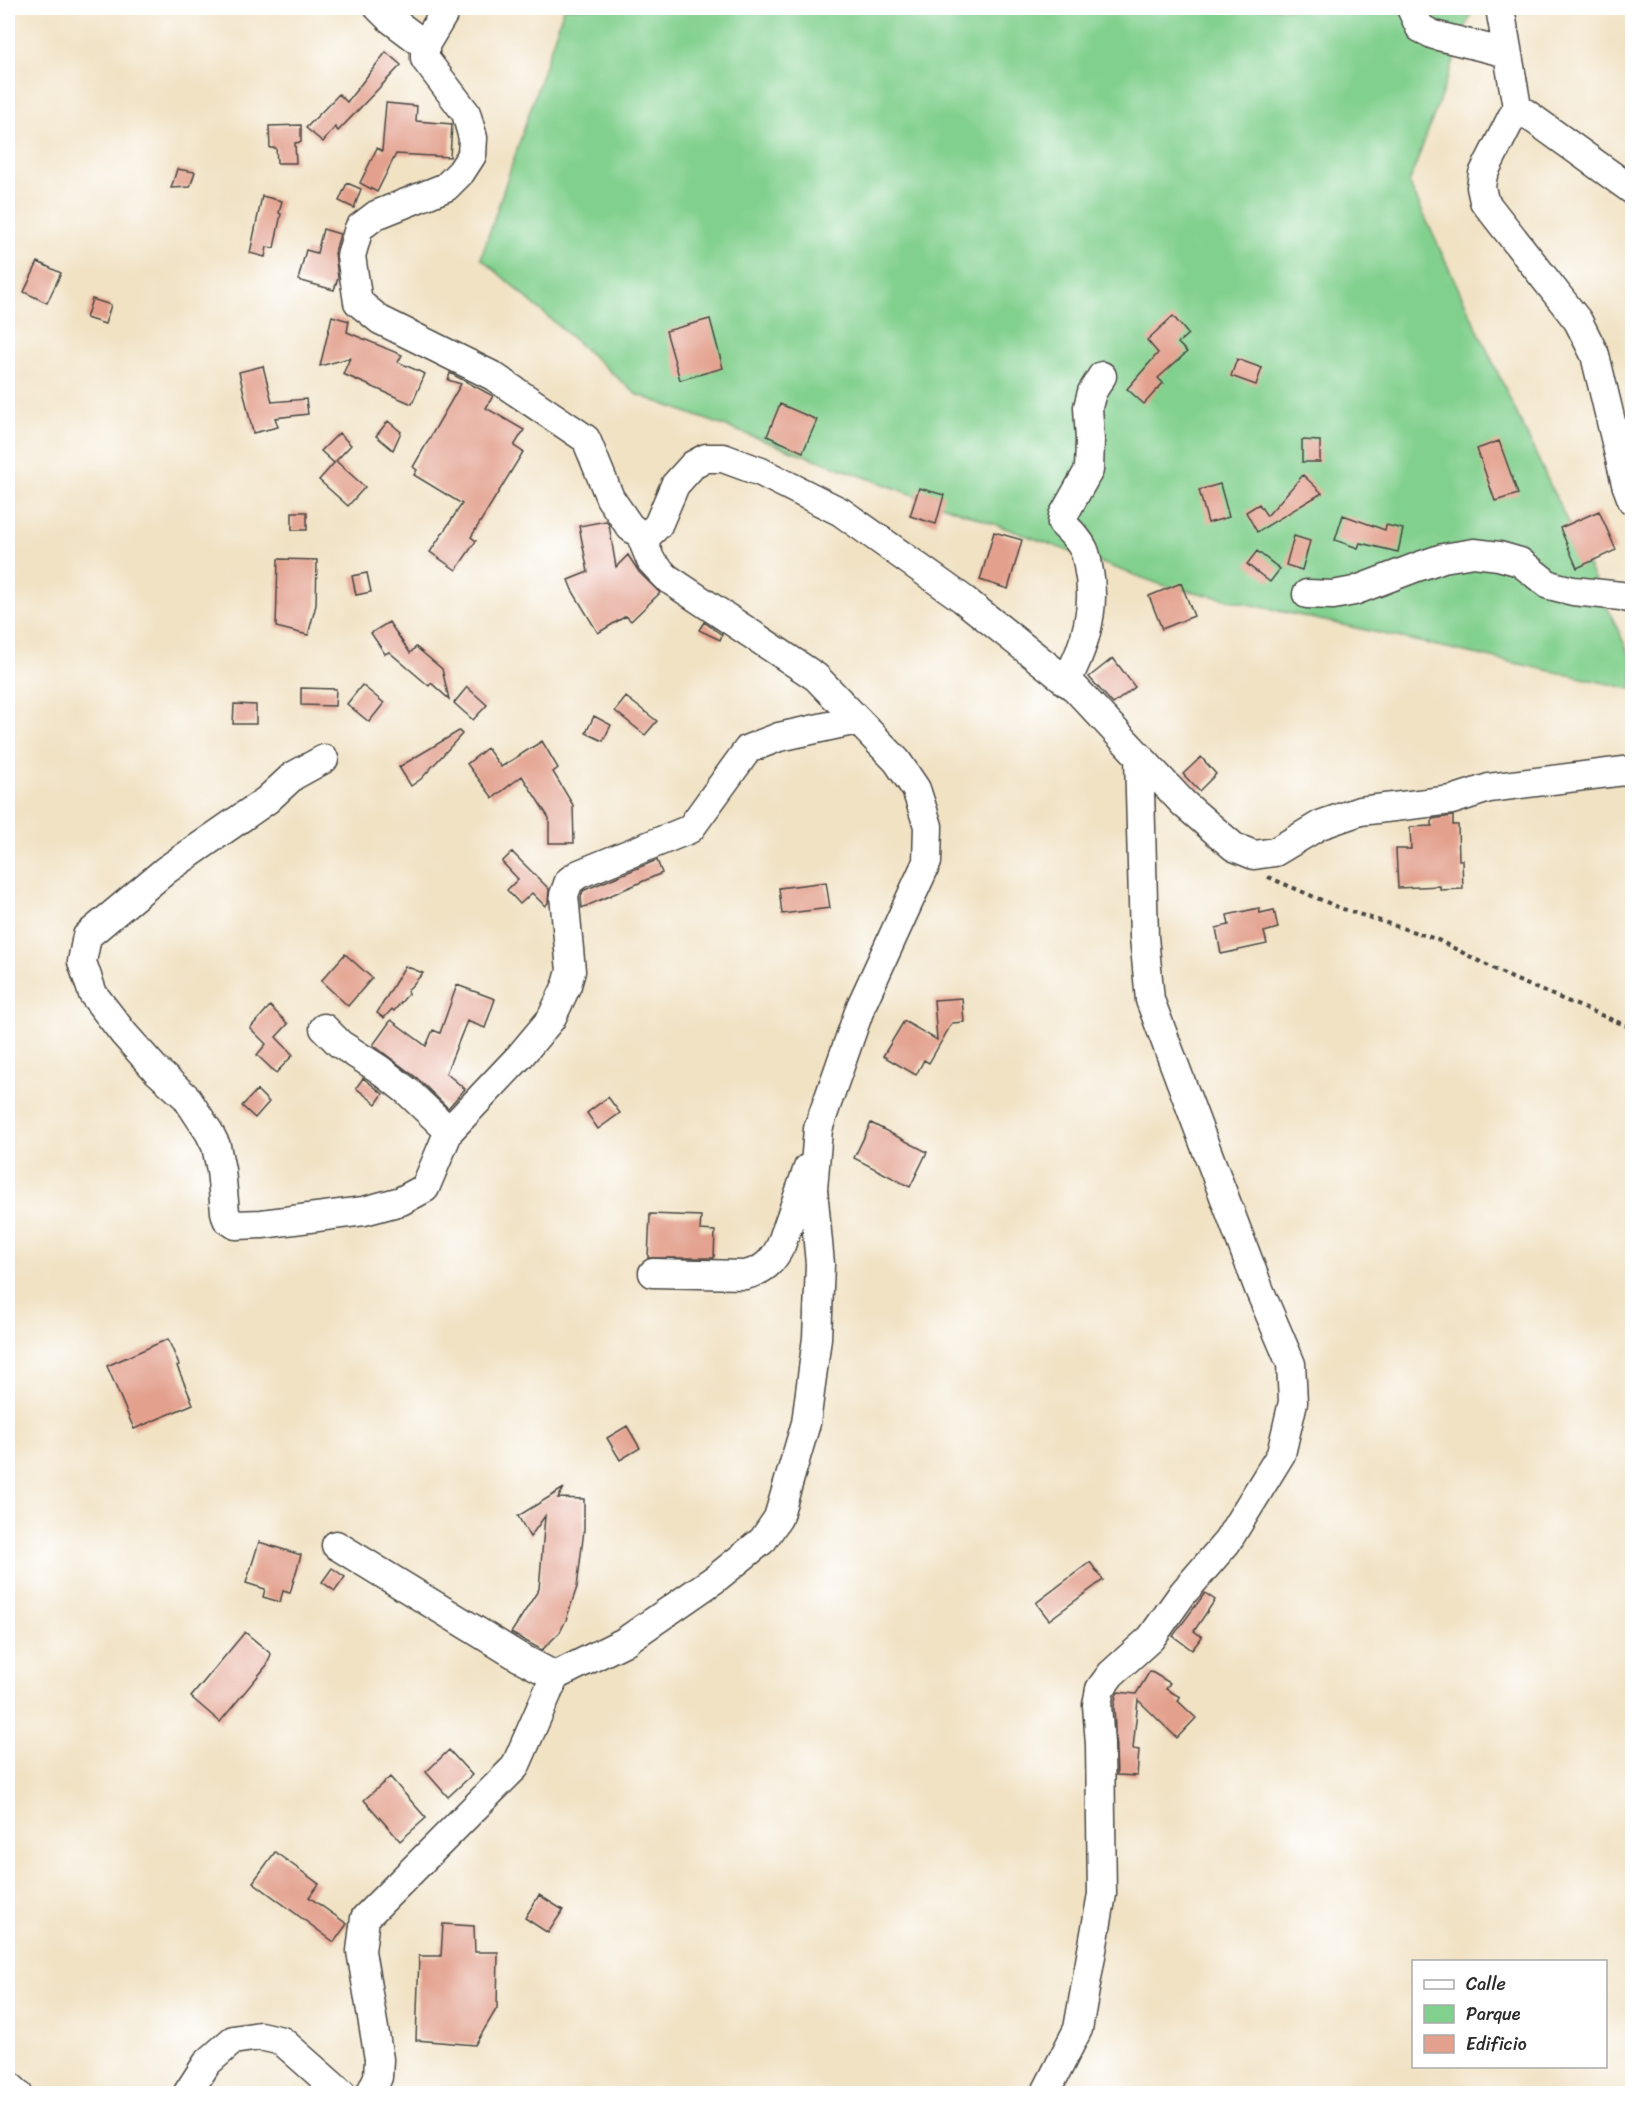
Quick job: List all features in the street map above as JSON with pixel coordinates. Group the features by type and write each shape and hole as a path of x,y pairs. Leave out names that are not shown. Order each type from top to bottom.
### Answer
{"street":[{"path":"379,8 425,45"},
{"path":"370,2094 378,2077 379,2060 361,1952 365,1918 515,1767 555,1676 624,1642 715,1579 763,1540 778,1518 806,1423 817,1338 820,1264 813,1189 818,1129 861,1006 927,862 928,826 916,789 897,761 816,677 667,578 651,561 640,534 630,527 610,498 586,439 493,376 380,320 358,302 351,256 359,228 376,215 446,187 462,172 471,155 473,138 466,112 425,59 425,45 447,8"},
{"path":"1411,8 1420,28 1434,35 1506,52"},
{"path":"1500,8 1517,107 1483,174 1481,187 1484,201 1578,321 1595,355 1626,484 1632,500"},
{"path":"1517,107 1632,190"},
{"path":"1066,682 1077,662 1085,639 1092,603 1091,579 1084,550 1075,536 1062,523 1063,516 1089,470 1088,407 1092,392 1102,376"},
{"path":"640,534 649,534 658,525 675,485 693,465 706,458 723,458 760,472 841,512 963,599 1066,682 1184,803 1234,847 1254,855 1275,852 1320,825 1360,811 1452,800 1489,788 1632,770"},
{"path":"1307,594 1333,595 1354,591 1443,558 1474,553 1499,556 1520,562 1549,585 1573,591 1632,599"},
{"path":"324,759 293,776 267,800 166,870 87,936 82,962 93,994 157,1071 186,1097 209,1132 216,1146 221,1170 227,1219 236,1225 262,1224 363,1211 401,1201 425,1188 449,1131 519,1056 551,1019 555,1011 571,971 564,895 568,881 579,874 690,830 748,749 779,737 857,720"},
{"path":"1045,2094 1078,2029 1102,1894 1100,1744 1097,1705 1100,1689 1111,1674 1151,1638 1183,1593 1227,1542 1281,1454 1293,1402 1291,1364 1259,1288 1150,1000 1144,937 1139,756"},
{"path":"324,1028 340,1044 379,1069 407,1091 449,1131"},
{"path":"653,1273 745,1275 757,1272 766,1266 775,1257 781,1245 805,1173 816,1156"},
{"path":"336,1545 519,1657 555,1676"},
{"path":"187,2094 207,2063 233,2040 260,2036 282,2041 342,2094"},
{"path":"8,2085 18,2094"}],"path":[{"path":"1254,855 1258,869 1270,879 1340,908 1436,939 1514,979 1632,1028"}],"green space":[{"path":"564,8 1473,8 1409,183 1632,660 1632,689 1162,585 636,394 481,258"}],"building":[{"path":"386,52 401,65 338,131 335,127 323,142 306,128 339,94 347,102"},
{"path":"386,103 417,106 416,121 452,124 450,157 396,154 377,192 360,183 377,148 382,151"},
{"path":"301,125 301,142 295,143 296,163 277,163 276,148 270,148 269,126"},
{"path":"177,169 195,172 190,187 171,188"},
{"path":"347,183 361,189 354,208 339,201"},
{"path":"262,196 282,201 274,248 267,247 265,257 250,253"},
{"path":"323,229 340,234 335,252 338,278 334,290 298,280 306,250 317,253"},
{"path":"38,262 61,273 47,303 24,292"},
{"path":"92,299 111,305 105,324 86,318"},
{"path":"332,316 349,321 347,332 402,355 398,362 425,374 412,404 343,374 350,358 320,366"},
{"path":"1173,316 1188,334 1178,343 1187,352 1158,378 1163,383 1144,404 1127,389 1158,353 1147,340"},
{"path":"710,319 723,368 680,380 666,331"},
{"path":"1237,359 1262,368 1256,385 1231,376"},
{"path":"263,366 272,402 306,399 308,414 275,418 278,427 253,433 239,372"},
{"path":"450,373 493,396 486,408 524,430 514,446 523,452 471,537 476,541 456,570 430,552 462,504 414,475 417,470 413,467 461,384 448,380"},
{"path":"780,404 817,420 803,452 767,436"},
{"path":"388,421 401,432 393,450 376,436"},
{"path":"339,433 351,445 336,461 365,487 348,506 319,480 335,462 321,451"},
{"path":"1302,440 1320,441 1320,462 1302,462"},
{"path":"1499,441 1518,494 1495,501 1477,449"},
{"path":"1303,475 1322,493 1257,532 1246,512 1259,504 1267,516"},
{"path":"1220,484 1229,517 1208,523 1199,490"},
{"path":"919,488 944,495 936,524 910,516"},
{"path":"1599,511 1616,550 1577,568 1560,528"},
{"path":"292,512 307,512 307,530 292,530"},
{"path":"1343,515 1385,530 1386,525 1403,529 1398,552 1360,543 1358,548 1335,540"},
{"path":"606,521 609,525 616,567 628,555 639,572 660,593 631,621 626,616 598,633 568,580 588,572 579,526"},
{"path":"994,532 1022,540 1008,589 980,580"},
{"path":"1294,536 1310,541 1302,570 1286,565"},
{"path":"1257,551 1280,569 1270,582 1247,564"},
{"path":"278,559 317,560 316,605 308,635 276,627"},
{"path":"367,573 371,592 356,595 352,576"},
{"path":"1181,583 1194,616 1162,629 1149,596"},
{"path":"389,622 410,653 416,647 442,669 449,699 431,683 429,686 389,652 385,654 371,633"},
{"path":"704,622 722,635 720,640 699,630"},
{"path":"1113,658 1135,687 1113,704 1089,677"},
{"path":"362,685 384,703 369,722 347,704"},
{"path":"467,687 487,705 473,720 454,703"},
{"path":"301,688 336,689 335,706 301,705"},
{"path":"626,697 657,721 645,735 615,711"},
{"path":"234,704 256,705 256,724 233,724"},
{"path":"594,716 611,725 603,741 586,733"},
{"path":"459,731 462,734 421,779 411,786 399,767"},
{"path":"542,741 558,768 553,772 573,805 574,843 549,843 549,818 522,776 493,798 467,764 487,748 501,767"},
{"path":"1201,757 1216,774 1199,791 1183,774"},
{"path":"1453,816 1453,825 1458,825 1463,889 1440,890 1440,886 1398,888 1396,849 1411,849 1410,827 1432,826 1432,819"},
{"path":"512,852 549,889 548,903 545,906 532,893 520,904 507,890 518,879 502,862"},
{"path":"657,860 662,873 582,908 583,891"},
{"path":"826,882 830,908 782,914 779,888"},
{"path":"1259,908 1260,913 1274,910 1278,928 1264,932 1267,944 1221,954 1216,928 1229,925 1227,915"},
{"path":"345,954 372,978 348,1006 321,981"},
{"path":"405,966 423,973 394,1011 392,1009 384,1018 377,1013"},
{"path":"457,985 495,999 485,1028 467,1021 446,1073 465,1089 448,1108 417,1078 373,1045 391,1020 426,1046 433,1030 440,1033"},
{"path":"962,998 964,1022 952,1023 929,1063 924,1060 916,1075 883,1056 904,1021 937,1040 934,1000"},
{"path":"270,1006 288,1024 276,1037 293,1055 276,1073 257,1055 266,1044 250,1028"},
{"path":"363,1078 383,1094 376,1104 356,1088"},
{"path":"257,1090 269,1102 255,1118 242,1106"},
{"path":"608,1097 620,1113 598,1129 587,1113"},
{"path":"871,1123 927,1152 910,1187 854,1158"},
{"path":"650,1214 701,1216 700,1230 715,1231 714,1258 648,1258"},
{"path":"168,1339 193,1404 134,1429 107,1366"},
{"path":"627,1426 640,1448 620,1460 607,1438"},
{"path":"564,1488 558,1498 584,1499 584,1530 577,1587 560,1632 542,1650 511,1633 539,1589 545,1516 530,1537 518,1516"},
{"path":"259,1542 301,1555 290,1593 283,1591 280,1602 263,1597 265,1589 246,1583"},
{"path":"1090,1562 1103,1580 1049,1620 1036,1603"},
{"path":"332,1568 345,1577 335,1591 322,1582"},
{"path":"1205,1593 1215,1600 1194,1631 1202,1637 1192,1650 1173,1636"},
{"path":"245,1632 271,1654 267,1665 220,1722 191,1697"},
{"path":"1150,1671 1170,1683 1166,1689 1180,1697 1178,1701 1196,1718 1177,1738 1138,1700 1133,1749 1139,1750 1137,1776 1117,1775 1114,1706 1116,1696 1118,1692 1136,1694"},
{"path":"449,1750 472,1775 448,1797 426,1772"},
{"path":"390,1777 426,1818 400,1841 364,1800"},
{"path":"275,1852 319,1884 309,1897 347,1924 334,1942 253,1882"},
{"path":"539,1895 563,1910 548,1933 525,1918"},
{"path":"443,1924 474,1926 475,1952 498,1952 497,2008 475,2045 416,2040 419,1956 441,1956"}]}
